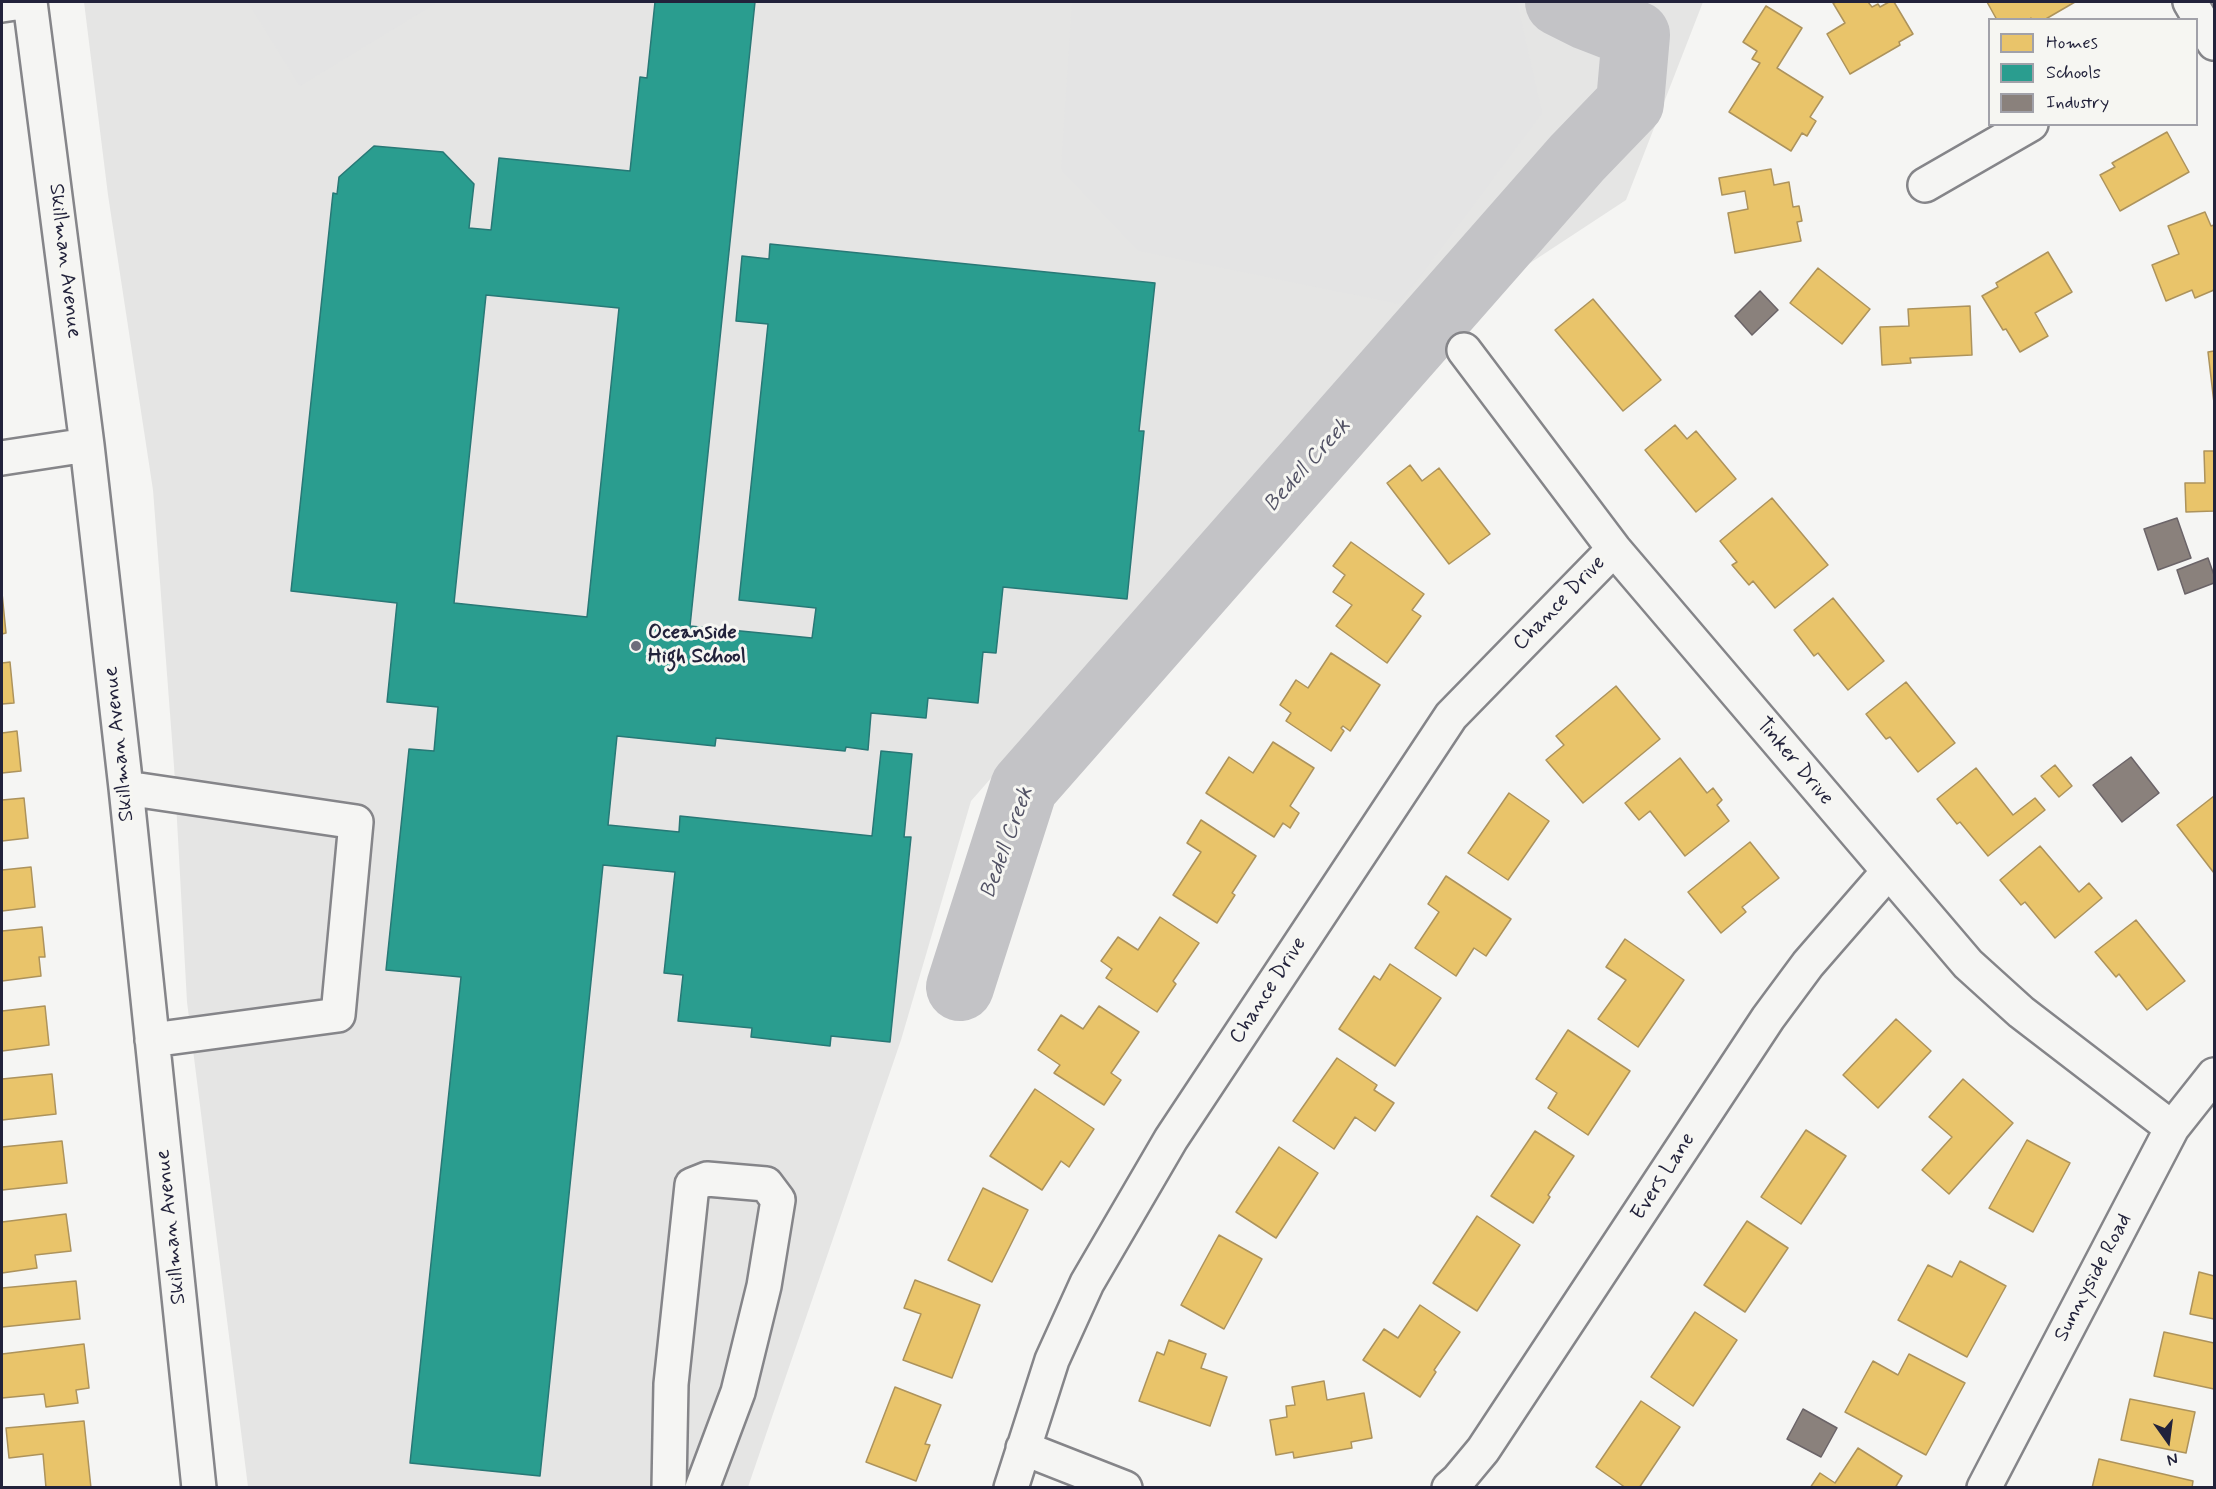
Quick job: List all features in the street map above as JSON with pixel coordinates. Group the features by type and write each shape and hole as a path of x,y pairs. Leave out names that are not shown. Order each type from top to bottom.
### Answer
{"street":[{"path":"2,5 22,2"},
{"name":"Skillman Avenue","path":"30,2 87,445 126,788 199,1488"},
{"path":"1925,186 2028,126"},
{"name":"Tinker Drive","path":"1464,350 1614,549 1968,964 2020,1012 2172,1128"},
{"path":"2,458 87,445"},
{"name":"Chance Drive","path":"1011,1488 1052,1360 1087,1283 1177,1130 1451,716 1614,549"},
{"path":"126,788 356,822 338,1015 152,1040"},
{"name":"Evers Lane","path":"1449,1488 1483,1450 1768,1018 1808,964 1888,872"},
{"name":"Sunnyside Road","path":"1984,1488 2172,1128 2214,1075"},
{"path":"669,1488 671,1384 692,1185 707,1179 766,1184 778,1200 764,1286 738,1392 702,1488"},
{"path":"1023,1448 1125,1488"}],"shaded area":[{"name":"Oceanside High School","path":"84,2 1703,2 1626,200 1445,319 1212,526 971,801 901,1040 748,1487 248,1487 187,1002 174,766 153,490 108,195"},
{"path":"248,2 438,2 300,86"},
{"path":"1072,2 1517,2 1542,113 1399,304 1139,251 1061,169"}],"building: Homes":[{"path":"1868,2 1872,7 1878,4 1880,7 1894,2 1913,34 1899,42 1900,45 1850,74 1827,34 1845,23 1833,3"},
{"path":"1987,2 2075,2 2047,18 1996,18"},
{"path":"1766,6 1802,28 1777,68 1823,97 1810,117 1816,121 1807,136 1802,133 1791,151 1729,112 1760,63 1752,59 1757,51 1743,42"},
{"path":"2167,132 2189,172 2120,211 2100,175 2115,167 2112,163"},
{"path":"1771,169 1774,185 1789,182 1793,207 1799,206 1802,221 1797,222 1801,241 1735,253 1728,213 1748,209 1745,191 1722,195 1719,178"},
{"path":"2205,212 2211,226 2214,225 2214,290 2195,298 2192,290 2166,301 2152,265 2179,254 2168,226"},
{"path":"2048,252 2072,292 2035,313 2048,336 2020,352 1982,296 1998,287 1996,283"},
{"path":"1818,268 1870,309 1842,344 1790,303"},
{"path":"1593,299 1661,380 1623,411 1555,330"},
{"path":"1970,306 1972,355 1910,358 1911,363 1882,365 1880,327 1909,326 1908,309"},
{"path":"2214,351 2214,403 2208,352"},
{"path":"1675,425 1687,439 1696,431 1736,479 1696,512 1645,450"},
{"path":"2204,451 2214,451 2214,511 2186,512 2185,483 2205,483"},
{"path":"1410,465 1422,481 1439,468 1490,534 1449,564 1387,483"},
{"path":"1772,498 1828,565 1775,608 1753,581 1749,585 1732,565 1737,562 1720,541"},
{"path":"1351,542 1424,594 1412,610 1421,616 1387,663 1336,626 1352,605 1333,592 1345,575 1333,566"},
{"path":"2,593 6,633 2,634"},
{"path":"1833,598 1884,661 1848,690 1818,653 1814,656 1794,630"},
{"path":"1331,653 1380,685 1350,731 1343,726 1341,728 1344,731 1331,751 1286,721 1291,713 1280,705 1296,680 1308,688"},
{"path":"10,662 14,703 2,704 2,663"},
{"path":"1906,682 1955,743 1918,772 1890,737 1886,739 1866,714"},
{"path":"1616,686 1660,739 1583,803 1546,760 1564,745 1556,736"},
{"path":"17,731 21,771 2,773 2,733"},
{"path":"1273,742 1314,768 1290,806 1299,813 1290,828 1283,823 1274,837 1206,793 1229,757 1253,773"},
{"path":"1680,758 1707,793 1713,788 1722,800 1717,805 1729,821 1685,856 1650,811 1639,820 1625,803"},
{"path":"2055,765 2072,786 2059,797 2041,776"},
{"path":"1976,768 2013,815 2035,798 2045,810 1988,856 1960,822 1957,824 1937,799"},
{"path":"1509,793 1549,821 1508,880 1468,853"},
{"path":"2214,796 2214,873 2177,825"},
{"path":"24,798 28,838 2,841 2,800"},
{"path":"1201,820 1256,856 1232,893 1235,895 1217,923 1173,895 1201,852 1187,843"},
{"path":"1750,842 1779,878 1742,907 1746,912 1721,933 1688,892"},
{"path":"2040,846 2079,892 2089,883 2102,898 2055,938 2025,902 2021,905 2000,880"},
{"path":"31,867 35,907 2,911 2,870"},
{"path":"1446,876 1511,919 1486,956 1474,948 1456,976 1415,948 1439,912 1428,904"},
{"path":"1160,917 1199,943 1173,981 1176,984 1157,1012 1106,978 1112,969 1101,961 1118,937 1138,950"},
{"path":"2136,920 2185,981 2147,1010 2119,974 2116,977 2095,952"},
{"path":"42,927 45,957 39,957 41,976 2,981 2,931"},
{"path":"1625,939 1684,980 1638,1047 1598,1019 1626,980 1606,967"},
{"path":"1390,964 1441,998 1395,1066 1339,1029 1374,976 1380,980"},
{"path":"45,1006 49,1045 2,1051 2,1011"},
{"path":"1099,1006 1139,1032 1111,1073 1121,1080 1104,1105 1054,1073 1060,1065 1038,1050 1061,1015 1083,1029"},
{"path":"1896,1019 1931,1051 1878,1108 1843,1075"},
{"path":"1568,1030 1630,1071 1588,1135 1548,1108 1557,1093 1536,1079"},
{"path":"1337,1058 1377,1085 1374,1090 1394,1103 1375,1131 1355,1117 1334,1149 1293,1121"},
{"path":"52,1074 56,1114 2,1120 2,1079"},
{"path":"1963,1079 2013,1123 1949,1194 1922,1170 1952,1137 1929,1117"},
{"path":"1035,1089 1094,1129 1069,1167 1061,1161 1042,1190 990,1156"},
{"path":"1806,1130 1846,1156 1801,1224 1761,1197"},
{"path":"1535,1131 1574,1156 1548,1195 1550,1197 1533,1223 1491,1196"},
{"path":"2027,1140 2070,1163 2033,1232 1989,1208"},
{"path":"62,1141 67,1183 2,1190 2,1147"},
{"path":"1279,1147 1318,1173 1276,1238 1236,1212"},
{"path":"983,1188 1028,1210 992,1282 948,1260"},
{"path":"66,1214 71,1251 35,1255 37,1268 2,1273 2,1222"},
{"path":"1477,1216 1520,1245 1477,1311 1433,1283"},
{"path":"1747,1221 1788,1248 1745,1312 1704,1285"},
{"path":"1219,1235 1262,1259 1224,1329 1181,1305"},
{"path":"1960,1261 2006,1286 1967,1357 1898,1320 1928,1265 1952,1277"},
{"path":"2199,1272 2214,1276 2214,1319 2190,1314"},
{"path":"915,1280 980,1305 952,1378 903,1360 921,1314 904,1308"},
{"path":"76,1281 80,1319 2,1327 2,1288"},
{"path":"1420,1305 1460,1332 1434,1370 1436,1372 1420,1397 1363,1360 1384,1329 1398,1338"},
{"path":"1695,1312 1737,1340 1693,1406 1651,1377"},
{"path":"2164,1332 2214,1343 2214,1389 2154,1376"},
{"path":"1169,1340 1206,1354 1201,1368 1227,1377 1210,1426 1139,1401 1157,1352 1164,1355"},
{"path":"84,1344 89,1388 76,1390 78,1403 46,1407 44,1394 2,1398 2,1354"},
{"path":"1909,1354 1965,1383 1926,1455 1845,1412 1873,1361 1898,1375"},
{"path":"1324,1381 1327,1400 1364,1393 1372,1438 1351,1442 1352,1448 1294,1458 1293,1452 1276,1455 1270,1420 1287,1417 1286,1406 1295,1405 1292,1387"},
{"path":"895,1387 941,1405 925,1444 930,1445 916,1481 866,1462"},
{"path":"2130,1399 2195,1412 2186,1453 2121,1440"},
{"path":"1641,1401 1680,1427 1639,1488 1626,1488 1596,1467"},
{"path":"84,1421 91,1488 46,1488 43,1454 9,1458 6,1428"},
{"path":"1858,1448 1902,1476 1895,1488 1810,1488 1820,1473 1835,1483"},
{"path":"2099,1459 2193,1481 2192,1488 2092,1488"}],"building: Schools":[{"path":"655,2 755,2 690,626 812,638 816,608 739,600 768,324 736,321 742,256 769,259 770,244 1155,283 1139,431 1144,431 1127,599 1003,587 996,653 983,652 978,703 928,698 926,718 871,713 868,750 846,747 845,751 716,738 715,746 617,736 608,825 679,832 680,816 872,836 881,751 912,754 904,837 911,837 890,1042 831,1036 830,1046 751,1037 752,1028 678,1021 683,975 664,973 675,872 603,865 540,1476 410,1463 461,977 386,970 409,749 434,751 438,707 387,702 397,603 291,591 333,193 337,194 339,177 374,146 443,152 474,184 469,228 491,230 499,158 630,171 640,77 647,78","holes":["486,295 619,308 587,617 454,603"]}],"building: Industry":[{"path":"1760,291 1778,310 1752,335 1735,316"},
{"path":"2177,518 2191,558 2158,570 2144,529"},
{"path":"2208,558 2214,575 2214,583 2185,594 2177,570"},
{"path":"2131,757 2159,793 2122,822 2093,785"},
{"path":"1803,1409 1837,1428 1821,1457 1787,1439"}],"waterway":[{"name":"Bedell Creek","path":"960,987 1024,787 1577,158 1630,103 1636,35 1587,16 1559,2"}],"place":[{"name":"Oceanside High School","path":"636,646"}]}
